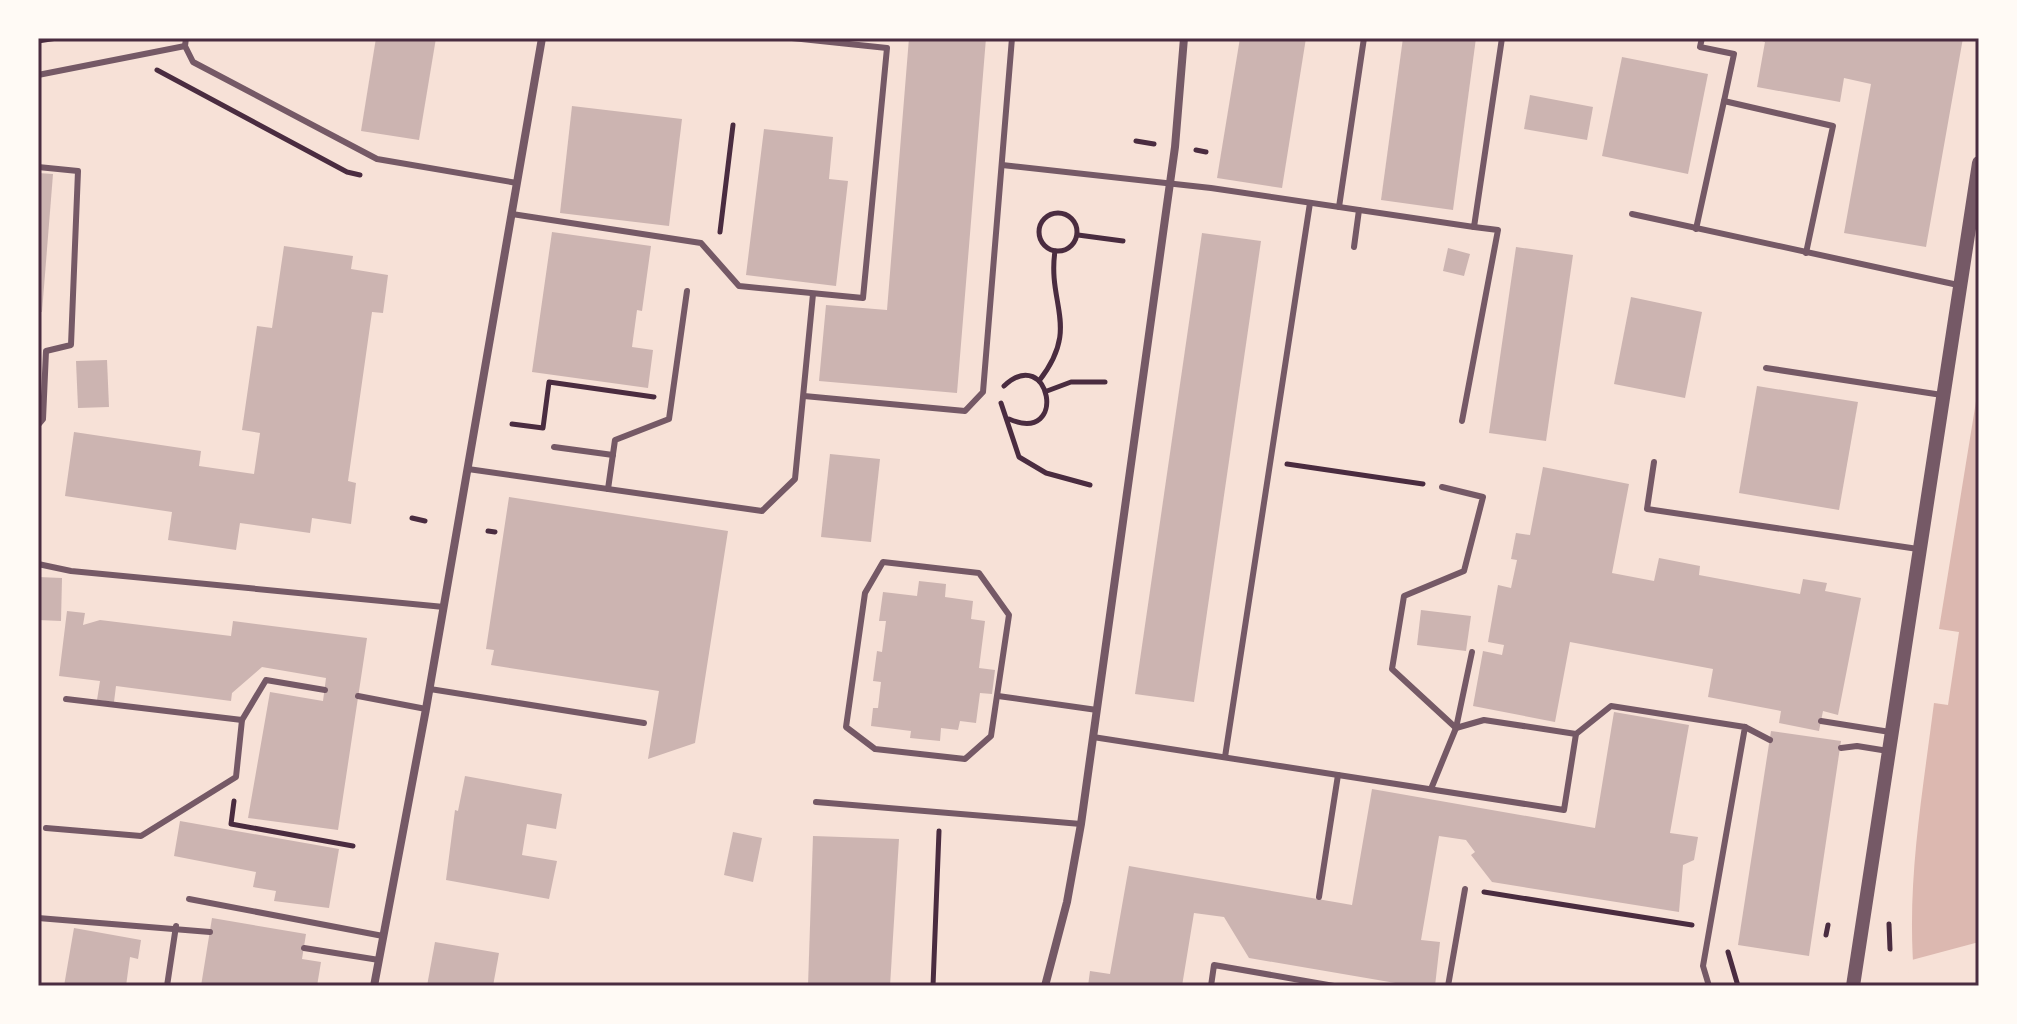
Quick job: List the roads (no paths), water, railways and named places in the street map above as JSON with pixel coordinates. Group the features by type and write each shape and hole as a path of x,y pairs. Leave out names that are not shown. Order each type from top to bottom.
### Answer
{"street":[{"path":"374,986 430,689 542,38"},
{"path":"1045,986 1067,902 1081,824 1169,183 1184,38"},
{"path":"1853,986 1946,396 1979,163"}],"lane":[{"path":"186,38 185,46 193,62 377,159 517,183"},
{"path":"512,214 701,243 739,286 863,298 887,48 792,38"},
{"path":"804,396 965,411 983,392 1012,38"},
{"path":"1339,207 1364,38"},
{"path":"1474,227 1502,38"},
{"path":"1696,229 1734,54 1700,47 1702,38"},
{"path":"38,75 185,46"},
{"path":"1724,101 1833,126 1806,253"},
{"path":"1061,172 1062,162"},
{"path":"1002,165 1169,183 1498,230 1462,421"},
{"path":"38,167 78,171 71,345 46,351 43,419 38,425"},
{"path":"1225,757 1310,203"},
{"path":"1354,247 1359,210"},
{"path":"1632,214 1962,285"},
{"path":"608,489 615,440 669,419 687,291"},
{"path":"468,469 762,511 795,479 813,294"},
{"path":"1766,368 1946,396"},
{"path":"554,447 613,455"},
{"path":"1654,462 1647,509 1922,550"},
{"path":"1442,487 1483,497 1464,571 1404,596 1392,669 1456,728"},
{"path":"883,562 979,573 1009,615 998,696 991,736 965,759 875,749 846,727 865,593 883,562"},
{"path":"38,564 71,571 444,607"},
{"path":"1431,789 1456,728 1472,652"},
{"path":"46,828 141,836 236,777 242,720 266,680 325,690"},
{"path":"430,689 644,723"},
{"path":"358,696 426,709"},
{"path":"998,696 1097,710"},
{"path":"66,699 242,720"},
{"path":"1093,737 1564,810 1576,734 1611,706 1745,727 1770,740"},
{"path":"1456,728 1484,720 1576,734"},
{"path":"1821,721 1893,732"},
{"path":"1709,986 1703,966 1745,727"},
{"path":"1841,748 1857,746 1890,751"},
{"path":"1319,897 1338,775"},
{"path":"816,802 1081,824"},
{"path":"1448,986 1465,889"},
{"path":"189,899 383,936"},
{"path":"38,918 176,926 210,932"},
{"path":"167,986 176,926"},
{"path":"304,948 379,960"},
{"path":"1211,986 1214,965 1334,986"}]}
